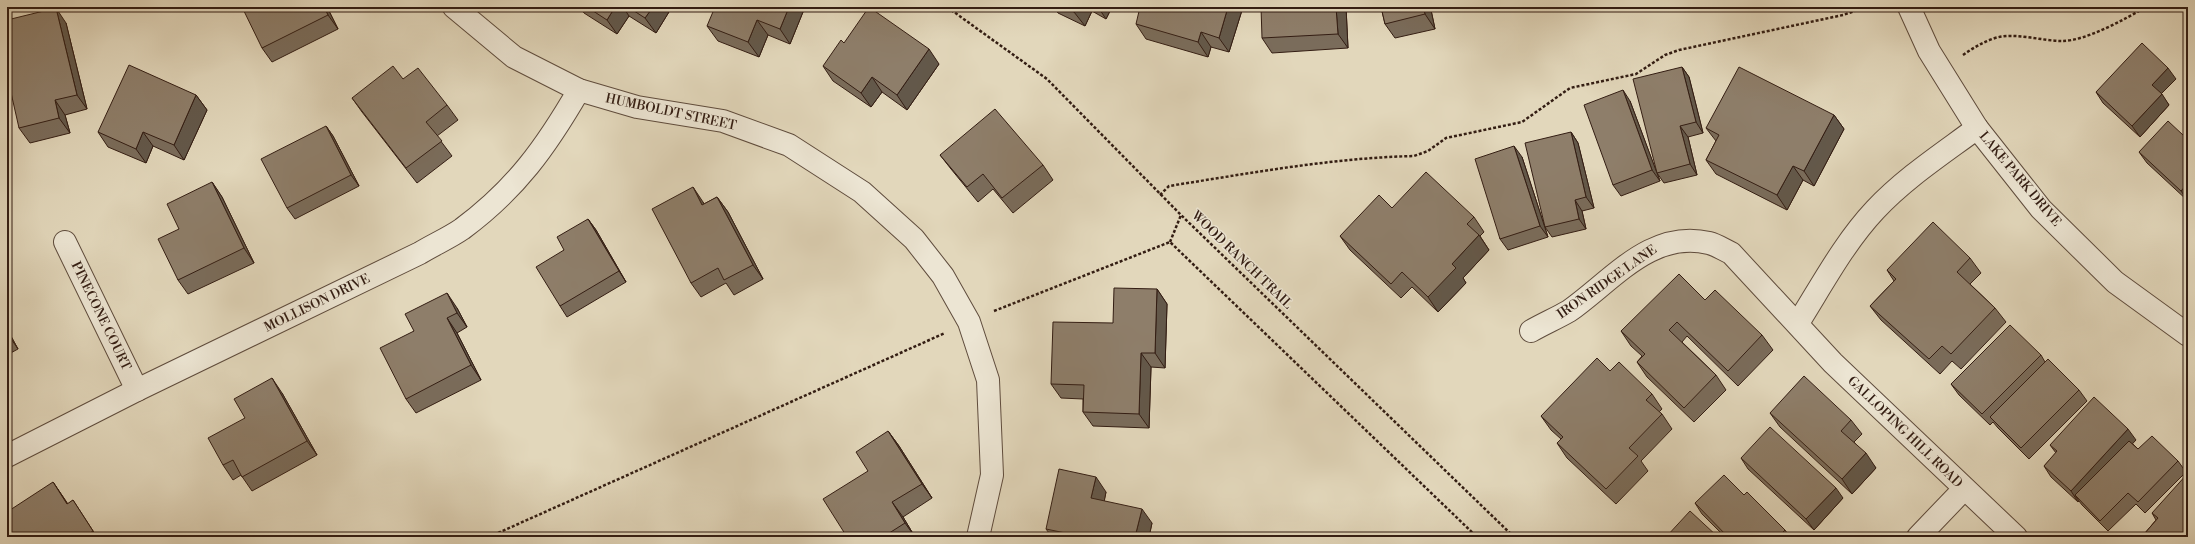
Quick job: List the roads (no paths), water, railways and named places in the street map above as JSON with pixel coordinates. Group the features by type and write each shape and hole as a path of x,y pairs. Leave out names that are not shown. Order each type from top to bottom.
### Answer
{"street":[{"name":"HUMBOLDT STREET","path":"454,7 514,57 579,90 637,107 724,121 789,145 862,192 914,239 943,276 969,322 988,380 992,474 978,537"},
{"name":"LAKE PARK DRIVE","path":"1909,7 1929,50 1977,128 2041,209 2115,282 2188,335"},
{"name":"MOLLISON DRIVE","path":"7,456 137,390 420,253 461,229 497,200 527,169 554,133 579,90"},
{"path":"1798,323 1848,244 1875,210 1909,179 1977,128"},
{"name":"IRON RIDGE LANE","path":"1531,331 1568,311 1634,260 1660,245 1683,240 1710,243 1732,253 1798,323"},
{"name":"PINECONE COURT","path":"65,242 137,390"},
{"name":"GALLOPING HILL ROAD","path":"1798,323 1833,363 2016,537"},
{"path":"1918,537 1964,489"}]}
